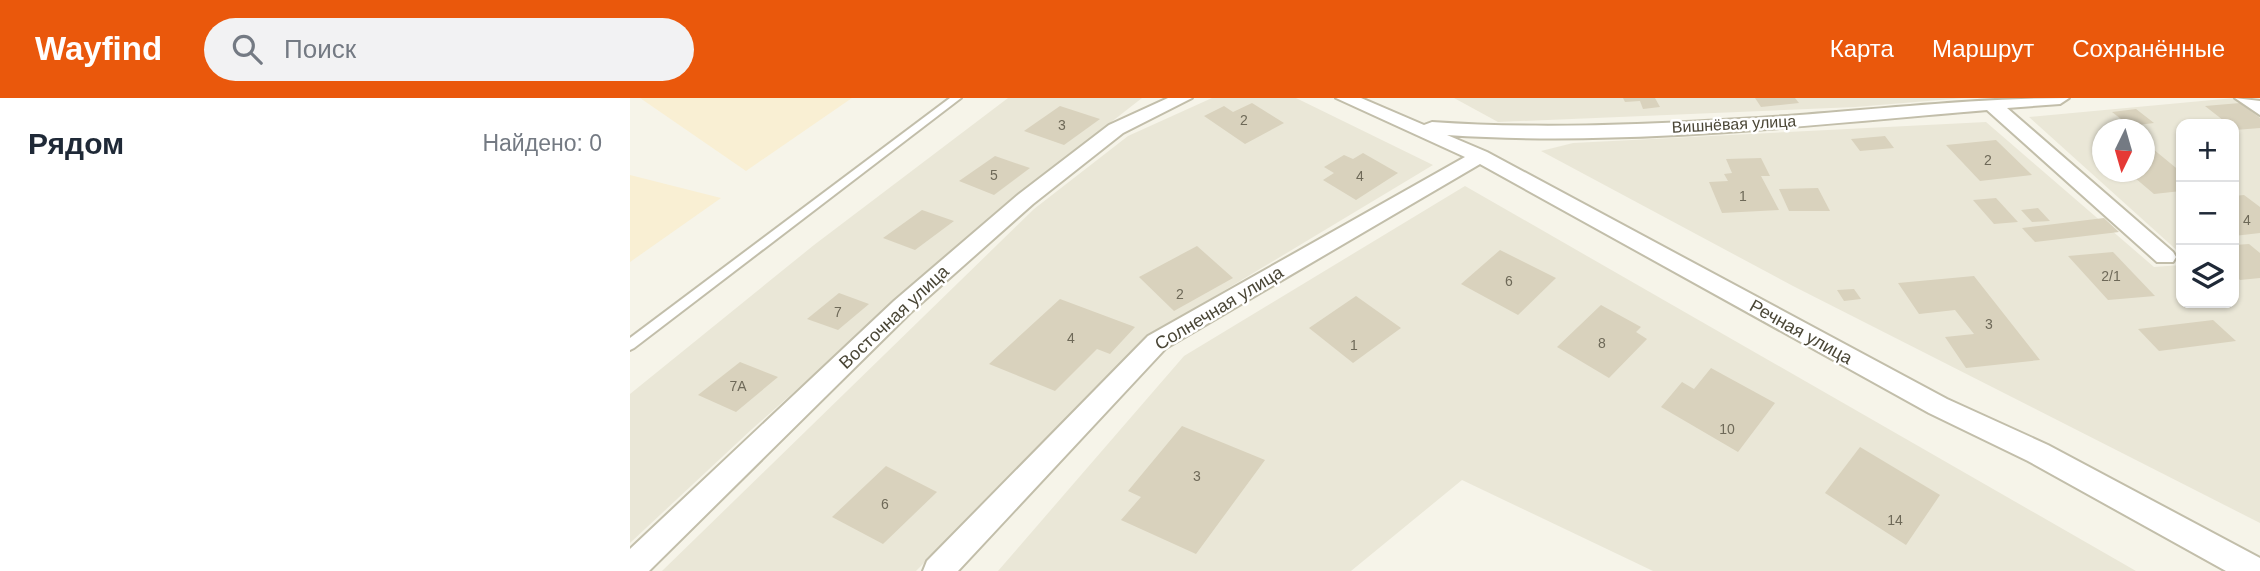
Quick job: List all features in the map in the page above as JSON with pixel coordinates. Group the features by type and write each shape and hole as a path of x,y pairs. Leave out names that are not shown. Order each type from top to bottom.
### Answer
{"street":[{"name":"Восточная улица","path":"630,569 902,307 1026,199 1116,129 1183,98"},
{"name":"Речная улица","path":"1345,98 1480,156 1938,406 2038,453 2255,571"},
{"name":"Вишнёвая улица","path":"1407,125 1519,134 1741,125 2060,98"},
{"path":"2244,98 2260,109"},
{"path":"1992,104 2165,257"},
{"name":"Солнечная улица","path":"938,571 1157,342 1480,156"}],"lane":[{"path":"630,345 956,98"}],"shaded area":[{"path":"640,98 852,98 746,171"},
{"path":"1008,98 1142,98 1009,202 752,429 630,543 630,394 814,245"},
{"path":"1212,98 1296,98 1433,165 1152,334 916,571 662,571 1034,209 1128,136"},
{"path":"1454,98 1964,98 1855,107 1498,122"},
{"path":"2234,98 2260,117 2260,523 1793,286 1541,151 1573,143 1986,122 2154,267 2176,265 2176,308 2239,308 2239,119 2176,119 2176,249 2101,182 2155,182 2155,119 2092,119 2092,174 2029,117"},
{"path":"630,175 721,198 630,262"},
{"path":"1465,186 2136,571 1653,571 1462,480 1351,571 998,571 1184,356"}],"building":[{"path":"1623,98 1655,98 1660,107 1643,109 1640,101 1625,102"},
{"path":"1755,98 1795,98 1799,103 1761,107"},
{"path":"1252,103 1284,123 1245,144 1204,116 1224,106 1233,112"},
{"path":"2240,103 2260,118 2260,128 2239,130 2239,119 2222,119 2205,106"},
{"path":"1060,106 1100,119 1064,145 1024,131"},
{"path":"2136,109 2149,119 2121,119 2112,112"},
{"path":"1885,136 1894,148 1860,151 1851,139"},
{"path":"1996,140 2032,175 1980,181 1946,145"},
{"path":"2155,151 2176,168 2176,192 2154,194 2140,182 2155,182"},
{"path":"1363,153 1398,173 1356,200 1323,180 1334,173 1324,167 1344,155 1353,159"},
{"path":"995,156 1030,168 994,195 959,181"},
{"path":"1761,158 1770,176 1761,176 1779,210 1722,213 1709,182 1728,181 1724,174 1732,173 1726,159"},
{"path":"1818,188 1830,211 1789,211 1779,189"},
{"path":"2244,195 2260,207 2260,233 2239,235 2239,196"},
{"path":"1996,198 2018,222 1994,224 1973,200"},
{"path":"2038,208 2050,221 2032,222 2021,210"},
{"path":"922,210 954,221 915,250 883,238"},
{"path":"2104,218 2119,232 2035,242 2022,228"},
{"path":"2249,244 2260,253 2260,278 2239,279 2239,245"},
{"path":"1197,246 1233,278 1174,311 1139,277"},
{"path":"1500,250 1556,278 1518,315 1461,284"},
{"path":"2113,252 2155,296 2108,300 2068,256"},
{"path":"1974,276 2040,360 1966,368 1945,337 1974,334 1955,310 1919,314 1898,283"},
{"path":"1854,289 1861,299 1844,301 1837,290"},
{"path":"839,293 869,304 838,330 807,319"},
{"path":"1356,296 1401,328 1353,363 1309,328"},
{"path":"1060,299 1135,327 1110,354 1097,349 1055,391 989,364"},
{"path":"1601,305 1641,327 1636,332 1647,339 1609,378 1557,347"},
{"path":"2213,320 2236,341 2159,351 2138,329"},
{"path":"740,362 778,377 736,412 698,395"},
{"path":"1711,368 1775,403 1738,452 1661,407 1682,382 1694,389"},
{"path":"1182,426 1265,460 1196,554 1121,520 1141,497 1128,491"},
{"path":"1860,447 1940,495 1906,545 1825,493"},
{"path":"886,466 937,492 883,544 832,517"}]}
